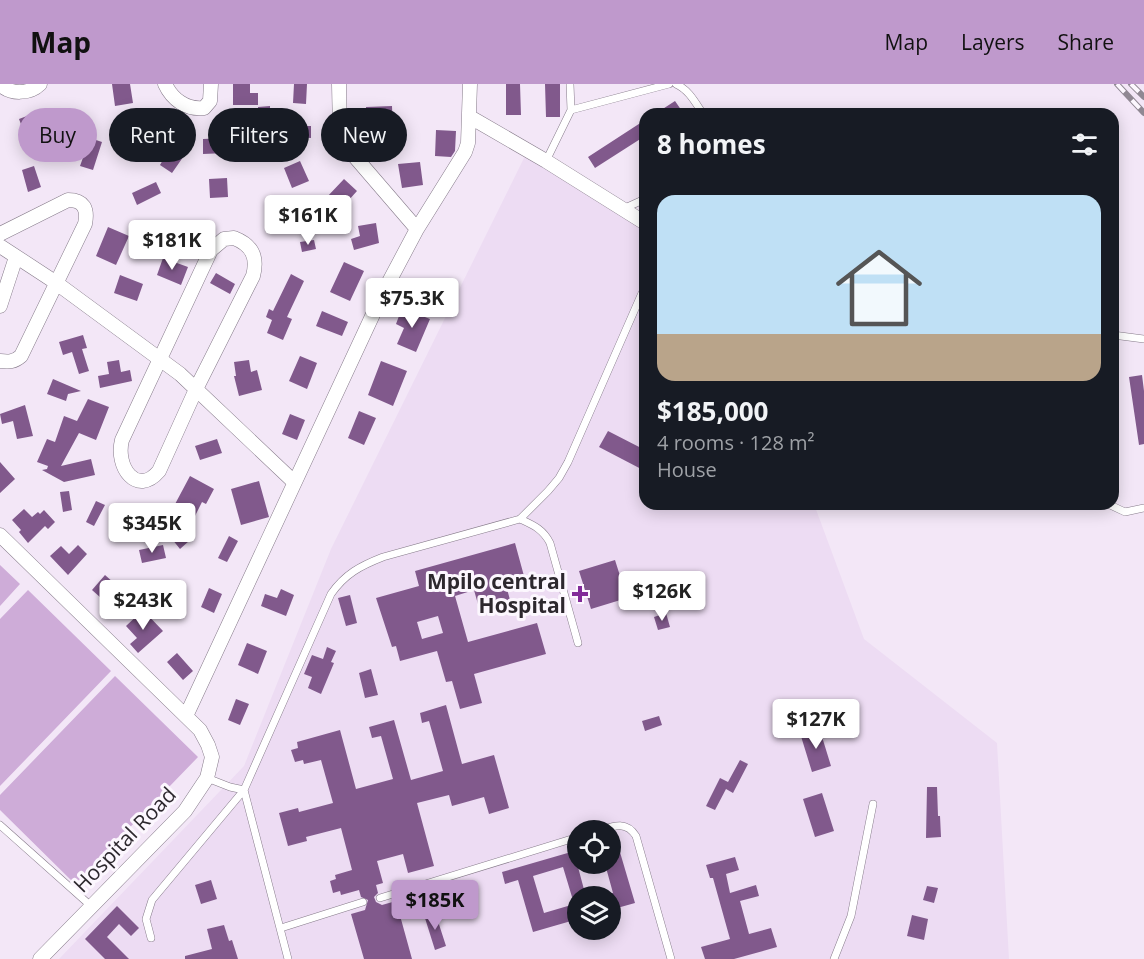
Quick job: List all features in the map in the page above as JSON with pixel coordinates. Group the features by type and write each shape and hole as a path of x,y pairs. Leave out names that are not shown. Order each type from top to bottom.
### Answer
{"street":[{"path":"0,84 9,91 17,92 34,89 40,84"},
{"path":"165,84 176,100 188,107 198,109 204,108 210,101 211,84"},
{"path":"339,84 340,132 344,143 417,229"},
{"path":"186,716 382,295 417,229 465,153 470,117 470,84"},
{"path":"470,117 639,219"},
{"path":"0,234 69,200 77,200 84,204 87,214 85,224 21,356 8,362 0,361"},
{"path":"234,238 243,241 255,255 254,276 197,387 159,471 154,477 140,480 131,477 124,470 119,450 160,358 211,249 224,239 234,238"},
{"path":"0,246 55,282 197,387 294,482"},
{"path":"0,306 16,257"},
{"name":"Hospital Road","path":"0,535 200,730 212,757 207,778 185,812 40,959"}],"lane":[{"path":"546,161 571,110 570,84"},
{"path":"571,110 669,84"},
{"path":"676,84 684,87 699,108"},
{"path":"623,209 639,202"},
{"path":"151,938 146,919 152,900 244,790 331,594 340,582 364,564 382,557 519,519 548,491 568,462 639,300"},
{"path":"1119,336 1144,339"},
{"path":"1119,509 1125,512 1144,507"},
{"path":"519,519 540,528 546,534 578,643"},
{"path":"207,778 230,788 244,790"},
{"path":"244,790 288,959"},
{"path":"834,959 851,916 873,804"},
{"path":"0,825 92,906"},
{"path":"621,826 629,828 636,836 671,959"},
{"path":"380,898 567,840"},
{"path":"281,928 363,903"}],"shaded area":[{"name":"Mpilo central Hospital","path":"525,156 639,225 639,510 816,510 864,639 997,743 1009,959 59,959 244,766 331,549"},
{"path":"0,565 20,584 0,606"},
{"path":"28,590 111,671 0,786 0,619"},
{"path":"115,676 198,757 75,884 0,810 0,795"}],"building":[{"path":"112,84 130,84 133,103 115,106"},
{"path":"233,84 250,84 250,93 258,93 258,105 233,105"},
{"path":"294,84 307,84 306,104 293,103"},
{"path":"506,84 520,84 521,115 506,115"},
{"path":"545,84 560,84 560,117 546,117"},
{"path":"675,101 680,108 664,108"},
{"path":"392,106 392,108 366,108"},
{"path":"639,124 639,140 595,168 588,157"},
{"path":"309,126 311,126 311,138 309,138"},
{"path":"436,130 456,131 455,151 451,157 435,156"},
{"path":"203,139 208,139 208,154 203,154"},
{"path":"97,140 102,142 97,158"},
{"path":"81,162 96,162 93,170 80,166"},
{"path":"162,162 180,162 172,173 160,165"},
{"path":"300,162 309,181 292,188 284,168"},
{"path":"420,162 423,185 402,188 398,164"},
{"path":"34,166 41,187 28,192 22,170"},
{"path":"227,178 228,197 210,198 209,179"},
{"path":"344,179 357,191 339,211 326,198"},
{"path":"156,182 161,193 137,205 132,193"},
{"path":"282,207 291,229 281,233 271,212"},
{"path":"376,223 379,243 354,250 351,239 360,236 358,226"},
{"path":"108,227 129,236 116,265 96,256"},
{"path":"314,240 316,249 302,252 300,242"},
{"path":"163,258 188,267 181,285 157,275"},
{"path":"344,262 364,271 350,301 330,292"},
{"path":"216,273 235,284 230,294 210,283"},
{"path":"291,274 304,281 287,317 292,319 283,340 267,333 272,320 266,317 269,309 273,311"},
{"path":"120,275 143,284 137,301 114,293"},
{"path":"402,308 430,319 416,352 397,344 404,328 396,324"},
{"path":"322,311 348,322 342,336 316,326"},
{"path":"83,335 87,348 82,349 89,371 79,374 72,352 63,355 59,342"},
{"path":"300,356 317,363 307,389 289,381"},
{"path":"119,360 121,372 130,370 132,381 100,388 98,376 109,374 107,362"},
{"path":"249,360 251,372 257,370 262,390 239,396 234,376 236,376 234,362"},
{"path":"381,361 407,371 393,406 368,395"},
{"path":"1142,375 1144,444 1139,445 1129,377"},
{"path":"53,379 81,391 68,394 66,401 47,394"},
{"path":"88,399 109,407 96,440 79,433 61,466 91,459 95,475 64,482 42,470 47,469 48,466 37,462 47,439 55,442 64,416 77,421"},
{"path":"25,405 33,436 17,439 13,421 2,424 0,414"},
{"path":"359,411 376,418 364,445 348,438"},
{"path":"290,414 305,420 297,440 282,434"},
{"path":"608,431 639,447 639,468 599,447"},
{"path":"217,439 222,453 200,460 195,446"},
{"path":"0,462 15,479 0,493"},
{"path":"190,476 214,489 206,504 202,502 195,516 174,506"},
{"path":"259,481 269,517 241,525 231,489"},
{"path":"69,491 72,510 63,512 60,492"},
{"path":"96,501 105,505 94,526 86,522"},
{"path":"24,509 32,517 44,510 55,522 48,529 45,526 28,543 12,520"},
{"path":"176,527 189,541 180,549 168,534"},
{"path":"229,536 238,541 227,562 218,558"},
{"path":"515,543 524,576 505,582 512,607 481,615 474,590 455,596 468,642 537,623 546,654 474,674 482,703 460,709 452,681 446,682 437,651 400,661 396,646 392,647 376,598 419,586 415,571","holes":["438,616 443,633 422,639 417,622"]},
{"path":"78,545 87,554 68,575 50,556 61,546 69,554"},
{"path":"163,545 166,558 142,563 139,550"},
{"path":"615,560 627,598 591,609 579,571"},
{"path":"105,575 123,591 110,606 92,590"},
{"path":"209,588 222,594 214,613 201,607"},
{"path":"281,589 294,595 286,616 261,606 265,594 277,598"},
{"path":"350,595 357,623 346,626 338,598"},
{"path":"143,610 163,631 138,653 130,644 137,638 126,626"},
{"path":"666,613 670,627 658,630 654,617"},
{"path":"247,643 267,651 258,674 238,665"},
{"path":"327,647 336,651 331,662 334,663 321,694 308,688 312,677 304,674 312,655 323,659"},
{"path":"177,653 193,671 183,680 167,662"},
{"path":"371,669 378,695 365,698 359,673"},
{"path":"236,699 249,704 240,725 228,720"},
{"path":"446,705 462,764 494,755 509,808 489,814 484,797 452,806 449,795 417,803 434,866 408,873 403,854 377,861 383,883 376,885 378,893 374,897 376,902 382,905 396,901 412,959 364,959 351,914 365,910 368,900 361,897 359,890 341,895 340,891 333,893 330,881 336,879 335,875 352,870 341,828 306,837 307,841 288,846 279,813 298,808 299,812 333,803 321,760 304,764 303,760 295,762 291,750 298,748 297,742 340,730 356,789 393,779 381,736 372,738 369,727 394,720 411,780 443,771 429,721 422,723 420,713"},
{"path":"659,716 662,725 645,731 642,721"},
{"path":"819,727 831,766 812,772 800,733"},
{"path":"740,760 748,764 733,793 726,789 715,810 706,806 720,778 728,782"},
{"path":"927,787 937,787 941,837 926,838"},
{"path":"822,793 834,831 815,837 803,799"},
{"path":"567,853 567,874 580,874 583,886 569,886 563,867 533,876 544,913 567,906 567,922 533,932 518,880 505,884 502,872"},
{"path":"621,856 635,903 621,907 621,886 611,886 608,874 621,874"},
{"path":"735,857 739,870 726,874 730,893 756,885 759,896 740,901 749,934 771,928 777,947 734,959 705,959 701,947 730,939 713,878 710,878 706,865"},
{"path":"211,880 217,899 201,904 195,885"},
{"path":"927,886 938,888 934,903 923,900"},
{"path":"117,906 139,928 131,936 119,924 107,937 129,959 105,959 85,939"},
{"path":"435,912 446,946 435,950 424,915"},
{"path":"912,915 928,919 924,940 907,936"},
{"path":"224,925 238,959 185,959 185,956 212,949 207,929"}],"railway":[{"path":"1117,84 1144,113"},
{"path":"1131,84 1144,97"}],"place":[{"name":"Mpilo central Hospital","path":"580,594"}]}
